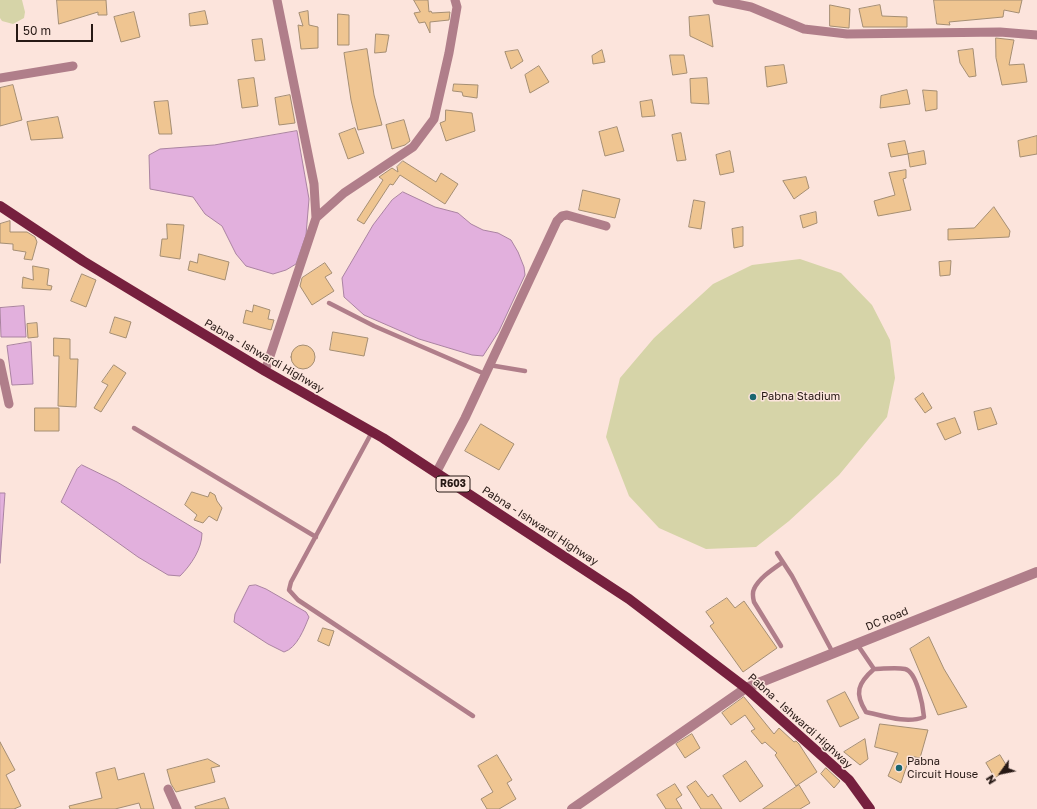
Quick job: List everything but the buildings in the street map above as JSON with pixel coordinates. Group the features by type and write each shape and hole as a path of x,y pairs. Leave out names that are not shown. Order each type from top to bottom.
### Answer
{"main road":[{"name":"Pabna - Ishwardi Highway","path":"0,206 84,261 265,372 372,432 629,599 746,688 849,780 870,809"}],"street":[{"path":"265,372 316,218 314,184 277,0"},
{"path":"316,218 344,193 413,147 434,119 449,53 457,7 455,0"},
{"path":"717,0 751,7 804,29 847,34 1000,32 1037,35"},
{"path":"0,78 73,66"},
{"path":"436,473 465,418 557,221 562,216 567,215 606,226"},
{"path":"0,363 9,404"},
{"name":"DC Road","path":"572,809 746,688 1037,572"},
{"path":"168,789 177,809"}],"lane":[{"path":"329,303 374,326 487,369 525,371"},
{"path":"134,428 316,537"},
{"path":"372,432 291,582 289,590 298,600 473,716"},
{"path":"777,553 792,576 833,653"},
{"path":"781,646 754,602 753,594 754,589 770,572 783,562"},
{"path":"857,644 874,669"},
{"path":"874,669 906,669 913,674 923,704 924,717 917,720 896,719 866,712 859,696 859,685 863,678 874,669"}],"shaded area":[{"path":"0,0 22,0 25,12 24,18 13,24 2,21 0,18"},
{"path":"297,131 309,199 306,235 296,264 286,270 273,274 246,266 236,254 222,226 205,214 193,197 150,189 149,155 160,149 214,145"},
{"path":"403,192 435,207 458,213 471,224 483,230 498,233 511,240 518,252 524,267 525,275 499,331 483,356 472,355 419,339 364,315 344,297 342,278 373,225 392,200"},
{"name":"Pabna Stadium","path":"800,259 841,273 872,305 890,340 895,378 887,417 839,475 789,521 756,547 706,549 659,528 629,496 606,437 620,378 654,338 713,284 752,265"},
{"path":"24,306 26,337 1,337 0,308"},
{"path":"31,342 33,384 12,385 7,346"},
{"path":"82,465 117,482 202,533 202,539 198,551 188,567 180,576 168,575 138,557 61,502 77,469"},
{"path":"0,493 5,493 0,563"},
{"path":"256,585 266,589 306,612 309,617 293,647 289,650 284,652 268,644 234,622 235,614 249,586"}],"place":[{"name":"Pabna Stadium","path":"753,397"},
{"name":"Pabna Circuit House","path":"899,768"}]}
